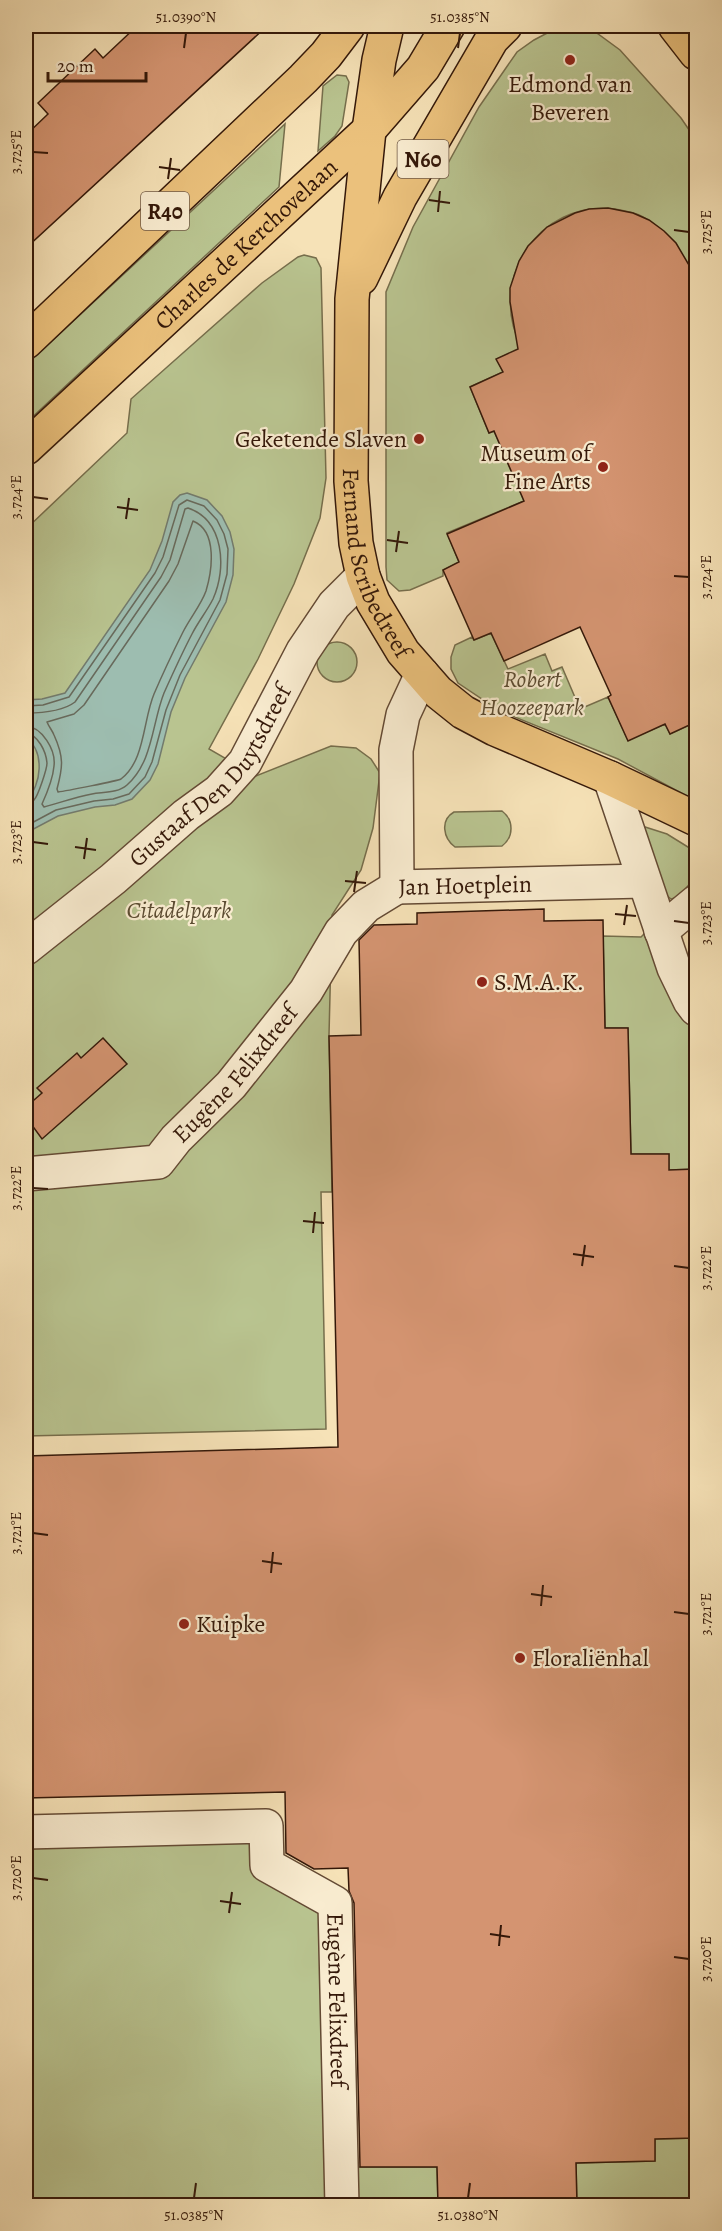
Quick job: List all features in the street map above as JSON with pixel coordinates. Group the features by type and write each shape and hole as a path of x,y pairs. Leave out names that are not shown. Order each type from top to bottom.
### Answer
{"main road":[{"name":"R40","path":"26,342 303,79 326,55 348,26"},
{"name":"Fernand Scribedreef","path":"387,26 379,60 369,130 352,299 351,481 356,543 363,576 386,627 403,652 438,692 463,712 495,729 610,778 696,819"},
{"name":"Charles de Kerchovelaan","path":"26,448 369,130 423,68 448,26"},
{"name":"N60","path":"352,299 400,197 492,39 505,26"},
{"path":"675,26 696,53"}],"street":[{"path":"692,26 696,36"},
{"name":"Gustaaf Den Duytsdreef","path":"26,948 113,879 186,815 219,791 245,762 303,651 334,605 363,576"},
{"name":"Jan Hoetplein","path":"422,674 403,715 396,750 397,886 643,881"},
{"path":"610,778 674,968 696,1009"},
{"name":"Eugène Felixdreef","path":"26,1174 158,1162 176,1140 231,1085 299,1000 341,932 366,906 397,886"},
{"path":"661,931 696,902"},
{"name":"Eugène Felixdreef","path":"26,1832 266,1826 267,1865 335,1903 342,2205"}],"green space":[{"path":"574,27 594,31 620,50 681,118 696,140 696,267 691,270 649,221 628,212 615,209 587,210 563,218 542,231 526,250 515,272 511,297 513,322 522,348 497,359 503,372 470,387 489,433 494,431 524,501 447,533 459,562 443,570 443,576 410,590 399,591 387,580 386,567 386,292 413,227 479,107 517,52 551,31"},
{"path":"337,75 346,76 349,82 342,126 335,136 318,151 323,86"},
{"path":"285,124 279,187 26,423 26,365"},
{"name":"Citadelpark","path":"304,255 316,258 321,268 326,478 320,518 294,584 258,659 209,749 256,776 331,746 356,748 371,759 380,773 373,828 361,870 332,915 329,1035 332,1192 321,1192 326,1429 26,1436 26,529 127,433 131,399 262,283"},
{"name":"Robert Hoozeepark","path":"491,633 508,669 545,654 552,671 562,667 580,709 608,697 628,740 665,724 670,734 695,722 696,801 618,759 500,711 458,683 451,669 451,657 455,645 472,637 474,640"},
{"path":"337,642 345,643 351,648 356,654 356,670 351,676 345,681 337,682 329,681 323,676 318,670 317,662 318,654 323,648 329,643"},
{"path":"502,811 509,819 511,828 509,838 502,846 455,847 448,839 445,824 454,812"},
{"path":"642,826 667,834 696,852 696,876 679,897 671,899 665,894"},
{"path":"648,930 682,1015 696,1029 696,1169 669,1170 669,1154 631,1154 628,1028 605,1028 603,936 641,937"},
{"path":"247,1838 320,1909 355,2167 437,2167 438,2205 26,2205 26,1844"},
{"path":"696,2138 696,2205 577,2205 576,2163 655,2161 655,2139"}],"water":[{"path":"187,493 207,500 222,516 230,532 234,549 233,575 226,602 185,678 171,712 158,764 150,780 132,799 115,805 95,807 58,816 26,833 26,800 38,778 39,760 32,744 26,738 26,700 42,699 65,693 150,570 162,541 173,502 180,495"}],"building":[{"path":"137,26 267,26 26,248 26,135 48,114 38,103 95,49 103,58"},
{"name":"Museum of Fine Arts","path":"608,208 633,213 649,220 664,231 676,243 696,277 696,722 670,734 665,724 628,741 608,697 611,695 580,627 504,661 491,633 474,640 443,570 459,562 447,534 524,501 494,431 489,433 470,387 503,372 496,359 518,349 510,302 510,288 519,261 528,246 547,227 575,213 589,209"},
{"name":"Floraliënhal","path":"544,909 544,921 603,920 605,1028 628,1028 631,1154 669,1154 669,1170 696,1169 696,2138 655,2139 655,2161 576,2163 577,2205 438,2205 437,2167 360,2167 354,1903 349,1891 348,1868 314,1869 286,1853 285,1792 26,1798 26,1456 338,1447 329,1036 361,1035 359,940 374,925 417,924 417,913"},
{"path":"103,1038 127,1064 42,1139 26,1117 26,1107 42,1093 37,1088 77,1053 81,1058"}],"place":[{"name":"Edmond van Beveren","path":"570,60"},
{"name":"Geketende Slaven","path":"419,439"},
{"name":"Museum of Fine Arts","path":"603,467"},
{"name":"S.M.A.K.","path":"482,982"},
{"name":"Kuipke","path":"184,1624"},
{"name":"Floraliënhal","path":"520,1658"}]}
